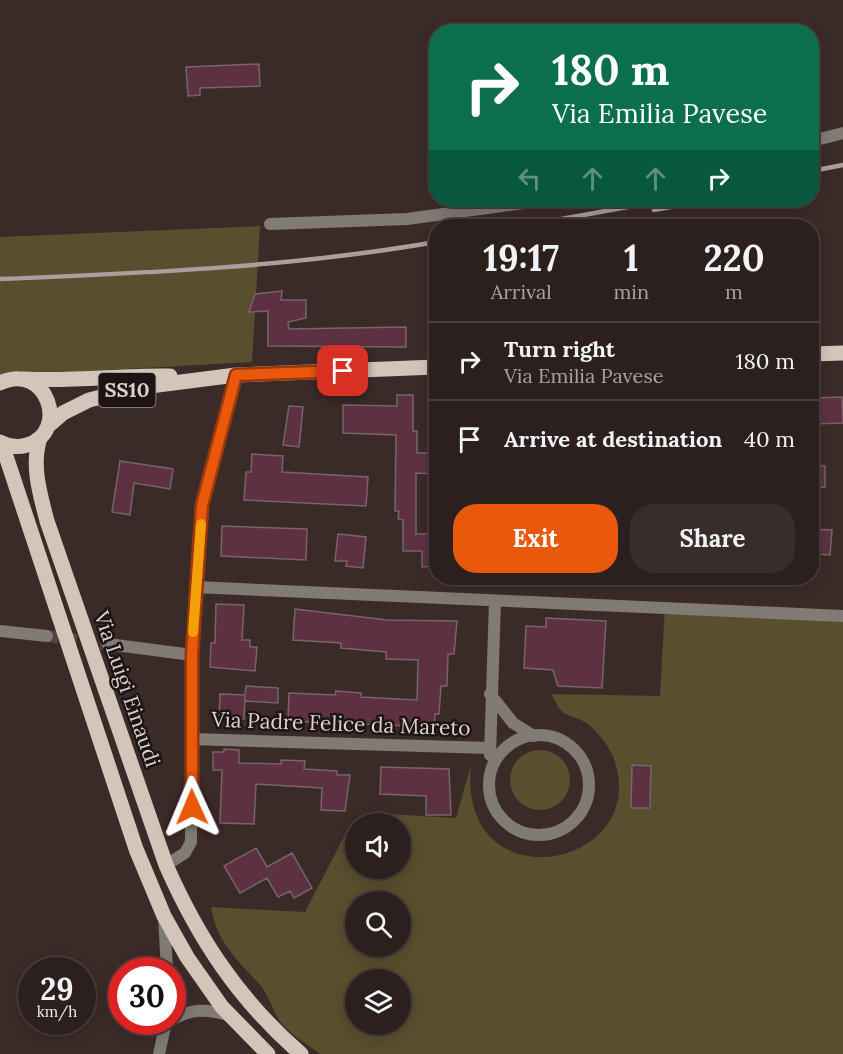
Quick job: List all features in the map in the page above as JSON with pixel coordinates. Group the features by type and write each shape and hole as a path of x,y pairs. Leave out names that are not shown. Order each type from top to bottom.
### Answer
{"main road":[{"path":"819,354 843,353"},
{"name":"SS10","path":"0,383 15,378 57,381 142,375 215,376 429,367"},
{"name":"SS10","path":"1,443 22,446 44,432 63,413 89,400 142,387 215,376"},
{"name":"Via Luigi Einaudi","path":"24,380 38,386 47,397 50,412 36,449 38,488 47,521 166,865 183,904 217,963 267,1024 301,1054"},
{"name":"Via Luigi Einaudi","path":"1,443 136,849 164,916 187,957 228,1014 268,1054"},
{"path":"0,472 18,496"}],"street":[{"path":"819,139 843,133"},
{"path":"270,224 407,219 494,207"},
{"path":"166,865 185,853 191,842 192,654 202,505 236,375"},
{"path":"195,587 843,616"},
{"path":"490,772 496,758 506,747 519,739 534,736 551,737 566,743 579,755 586,770 589,787 585,803 570,823 548,834 531,835 515,830 502,819 493,805 489,789 490,694 495,600"},
{"path":"0,631 47,636"},
{"path":"108,644 192,654"},
{"path":"490,694 513,723 534,736"},
{"name":"Via Padre Felice da Mareto","path":"191,739 490,748"},
{"path":"164,916 166,957"},
{"path":"186,1012 197,1010 228,1014"},
{"path":"159,1054 165,1035"}],"shaded area":[{"path":"260,226 252,362 0,376 0,237"},
{"path":"665,606 843,613 843,1054 320,1054 291,1033 280,1021 263,989 223,941 211,907 305,912 345,835 345,879 411,879 411,815 456,818 471,765 475,809 492,839 519,854 550,856 581,847 605,828 618,799 613,756 594,730 585,722 562,711 551,694 660,696"},
{"path":"540,750 557,755 565,763 570,780 565,797 557,805 540,810 523,805 515,797 510,780 515,763 523,755"}],"building":[{"path":"259,64 260,86 200,88 200,95 188,96 186,67"},
{"path":"282,291 281,300 306,300 306,318 288,322 289,329 406,327 406,347 268,346 268,311 249,312 255,294"},
{"path":"397,395 413,395 413,431 417,431 417,453 429,453 429,474 416,473 416,534 429,534 429,566 422,567 422,551 403,551 403,520 398,519 399,511 395,511 396,435 343,433 343,405 397,406"},
{"path":"842,397 843,423 819,424 819,398"},
{"path":"289,406 303,407 299,447 283,445"},
{"path":"252,454 283,456 282,472 368,477 366,506 244,500 246,472 251,472"},
{"path":"120,461 173,469 170,489 134,483 130,515 112,512"},
{"path":"819,466 825,466 825,487 819,487"},
{"path":"222,526 307,529 306,560 221,556"},
{"path":"819,529 832,530 830,555 819,554"},
{"path":"338,534 366,537 363,568 346,566 347,561 335,561"},
{"path":"216,604 244,605 242,640 250,640 250,647 257,647 255,671 210,667 211,643 215,643"},
{"path":"295,609 387,620 457,621 454,654 448,654 447,686 441,686 439,714 435,714 434,727 288,721 289,693 335,695 336,691 361,693 361,697 417,700 418,660 386,659 386,652 341,648 341,643 293,640"},
{"path":"546,618 606,621 602,688 558,686 553,670 524,668 526,626 546,627"},
{"path":"246,686 278,688 278,703 245,701 245,696 244,719 219,718 220,694 245,695"},
{"path":"224,749 239,750 239,763 281,764 281,760 305,761 304,769 337,771 337,775 350,775 345,811 321,810 322,788 256,784 254,824 220,823 222,770 213,770 213,752 224,752"},
{"path":"632,765 651,766 650,808 631,808"},
{"path":"381,767 449,769 451,815 426,815 426,796 380,794"},
{"path":"256,848 267,867 292,853 312,888 294,898 290,891 278,897 267,878 240,893 224,866"}],"tunnel":[{"path":"47,636 108,644"}],"railway":[{"path":"819,170 843,165"},
{"path":"562,219 628,207"},
{"path":"654,210 671,207"},
{"path":"0,279 274,263 382,251 429,243"}],"slow traffic":[{"path":"193,632 201,524"}],"route":[{"path":"192,807 192,654 202,505 236,375 343,371"}]}
